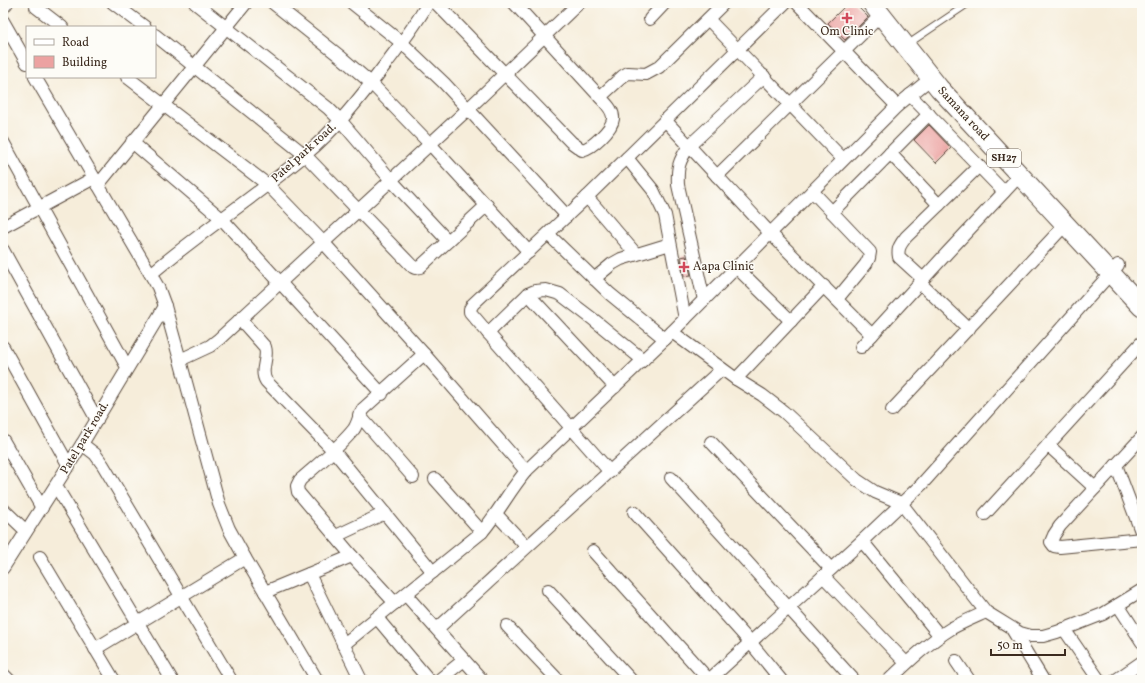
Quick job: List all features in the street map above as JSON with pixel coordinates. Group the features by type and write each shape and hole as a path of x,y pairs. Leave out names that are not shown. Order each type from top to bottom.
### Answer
{"main road":[{"name":"Samana road","path":"880,7 914,40 937,70 1114,269 1142,307"},
{"name":"Samana road","path":"880,7 930,78 1065,225 1114,269 1142,291"}],"street":[{"path":"3,8 7,3"},
{"path":"114,3 143,26"},
{"path":"195,3 320,101 340,120 448,241"},
{"path":"3,228 96,181 132,142 246,3"},
{"path":"273,3 371,83 430,144 529,252"},
{"path":"352,3 402,43 468,109 567,216"},
{"path":"429,4 505,74 571,142 582,150 587,149 605,133 613,120 612,113 600,97 514,3"},
{"path":"180,360 214,343 392,180 578,3"},
{"path":"650,19 665,3"},
{"path":"600,97 628,73 646,74 656,69 724,3"},
{"path":"610,472 470,312 471,307 587,197 784,3"},
{"path":"797,3 897,106"},
{"name":"Patel park road.","path":"151,274 171,257 268,185 326,136 371,83 402,43 429,4"},
{"path":"36,7 61,26"},
{"path":"717,176 843,52 880,7"},
{"path":"708,19 843,159"},
{"path":"3,21 26,61"},
{"path":"156,36 305,155 409,264 416,268 420,267 487,205"},
{"path":"704,300 678,185 677,170 680,159 689,146 764,76"},
{"path":"36,78 151,274 164,306 219,504 229,529 317,680"},
{"path":"128,78 268,185 323,242 424,354 526,471"},
{"path":"343,645 482,532 526,471 669,335 897,106 930,78"},
{"path":"910,94 1004,192"},
{"path":"832,212 929,114"},
{"path":"665,120 770,232 872,335"},
{"path":"3,142 127,367"},
{"path":"132,142 222,219 382,394"},
{"path":"890,154 939,206"},
{"path":"627,158 653,190 665,215 685,319"},
{"path":"969,328 921,281 899,257 898,252 900,245 906,237 979,166"},
{"path":"861,347 1020,175"},
{"path":"812,191 870,252 866,264 837,299"},
{"path":"587,197 636,254"},
{"path":"892,410 1065,225"},
{"path":"548,234 610,294 669,335 762,395 784,412 857,480 875,492 901,503 986,612 1011,628 1020,633 1031,636 1043,636 1103,614 1142,590"},
{"path":"594,279 612,264 636,254 670,244"},
{"path":"3,250 97,420"},
{"path":"736,267 791,321"},
{"path":"593,551 709,680 862,541 921,485 1114,269"},
{"path":"736,379 824,286"},
{"path":"488,333 528,294 535,290 546,290 560,294 643,360"},
{"path":"528,294 615,387"},
{"name":"Patel park road.","path":"3,568 69,466 164,306"},
{"path":"240,319 265,347 267,352 263,377 333,450 434,572"},
{"path":"985,514 1142,342"},
{"path":"3,347 69,466"},
{"path":"395,603 352,556 298,492 297,486 300,480 333,450 355,426 359,415 363,410 424,354"},
{"path":"437,629 526,546 610,472 722,369"},
{"path":"359,415 413,477"},
{"path":"1142,437 1054,535 1052,542 1054,546 1060,547 1142,539"},
{"path":"3,440 42,508"},
{"path":"711,442 906,663"},
{"path":"82,444 95,454 102,465 180,597 232,680"},
{"path":"1048,445 1095,488"},
{"path":"1116,465 1142,534"},
{"path":"671,478 853,679"},
{"path":"435,479 482,532"},
{"path":"56,486 172,680"},
{"path":"3,509 26,531"},
{"path":"634,512 750,642 781,680"},
{"path":"336,536 385,514"},
{"path":"496,514 526,546"},
{"path":"862,541 940,636"},
{"path":"265,592 352,556"},
{"path":"40,557 114,680"},
{"path":"95,649 245,558"},
{"path":"309,574 361,680"},
{"path":"548,590 631,680"},
{"path":"406,595 482,680"},
{"path":"1118,605 1142,642"},
{"path":"889,680 906,663 940,636 952,628 986,612"},
{"path":"377,618 429,680"},
{"path":"507,626 558,680"},
{"path":"1011,628 1044,680"},
{"path":"1064,629 1099,680"},
{"path":"440,680 464,660"},
{"path":"956,661 969,680"},
{"path":"1116,680 1142,662"},
{"path":"3,674 10,680"}],"lane":[{"path":"914,40 969,3"}],"building":[{"path":"848,3 854,3 868,17 845,40 828,23"},
{"path":"929,125 951,148 936,163 914,140"},
{"path":"686,256 691,275 684,276 681,257"}],"place":[{"name":"Om Clinic","path":"847,18"},
{"name":"Aapa Clinic","path":"684,267"}]}
